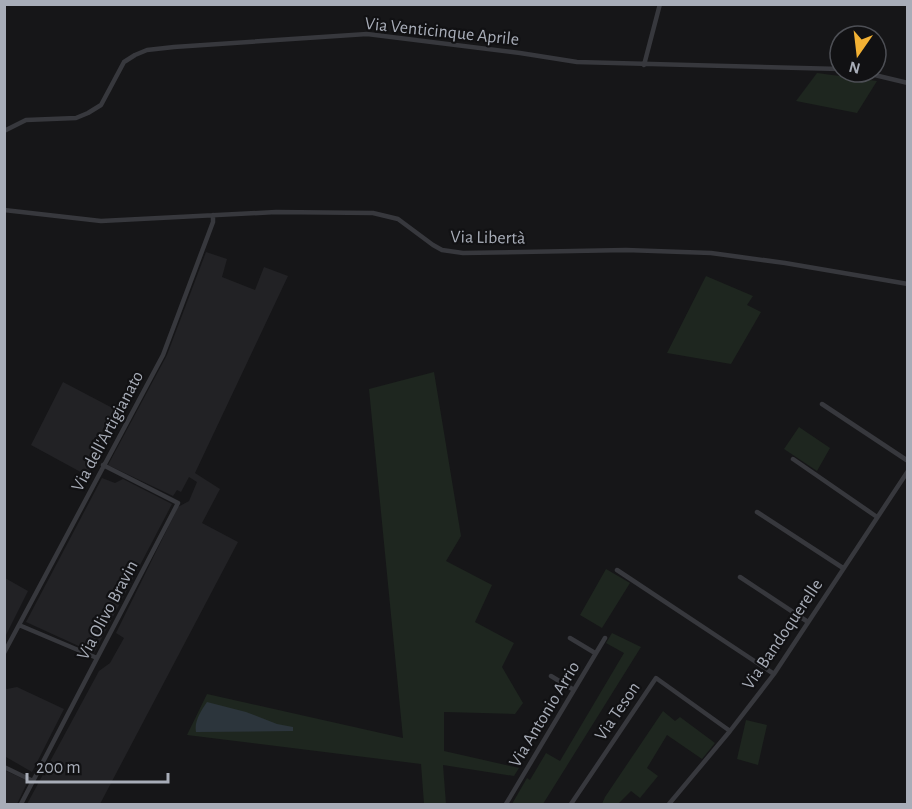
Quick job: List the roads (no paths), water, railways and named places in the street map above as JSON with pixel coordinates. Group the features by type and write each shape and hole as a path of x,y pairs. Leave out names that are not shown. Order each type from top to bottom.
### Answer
{"street":[{"path":"644,65 660,4"},
{"name":"Via Venticinque Aprile","path":"4,131 26,120 76,118 88,114 101,105 124,62 147,50 367,34 577,62 828,69"},
{"path":"888,78 908,82"},
{"name":"Via Libertà","path":"4,210 101,221 276,212 373,213 398,219 442,250 463,253 626,250 711,253 908,284"},
{"name":"Via dell'Artigianato","path":"4,653 163,355 213,222 213,215"},
{"path":"822,405 908,461"},
{"path":"793,459 877,517"},
{"name":"Via Olivo Bravin","path":"21,804 178,503 103,465"},
{"name":"Via Bandoquerelle","path":"669,804 774,674 908,471"},
{"path":"757,512 843,568"},
{"path":"617,570 774,674"},
{"path":"740,577 808,622"},
{"path":"19,625 97,658"},
{"path":"570,638 596,653"},
{"name":"Via Antonio Arrio","path":"506,804 604,638"},
{"path":"551,676 574,690"},
{"name":"Via Teson","path":"571,804 656,678 730,731"},
{"path":"4,767 33,781"}]}
